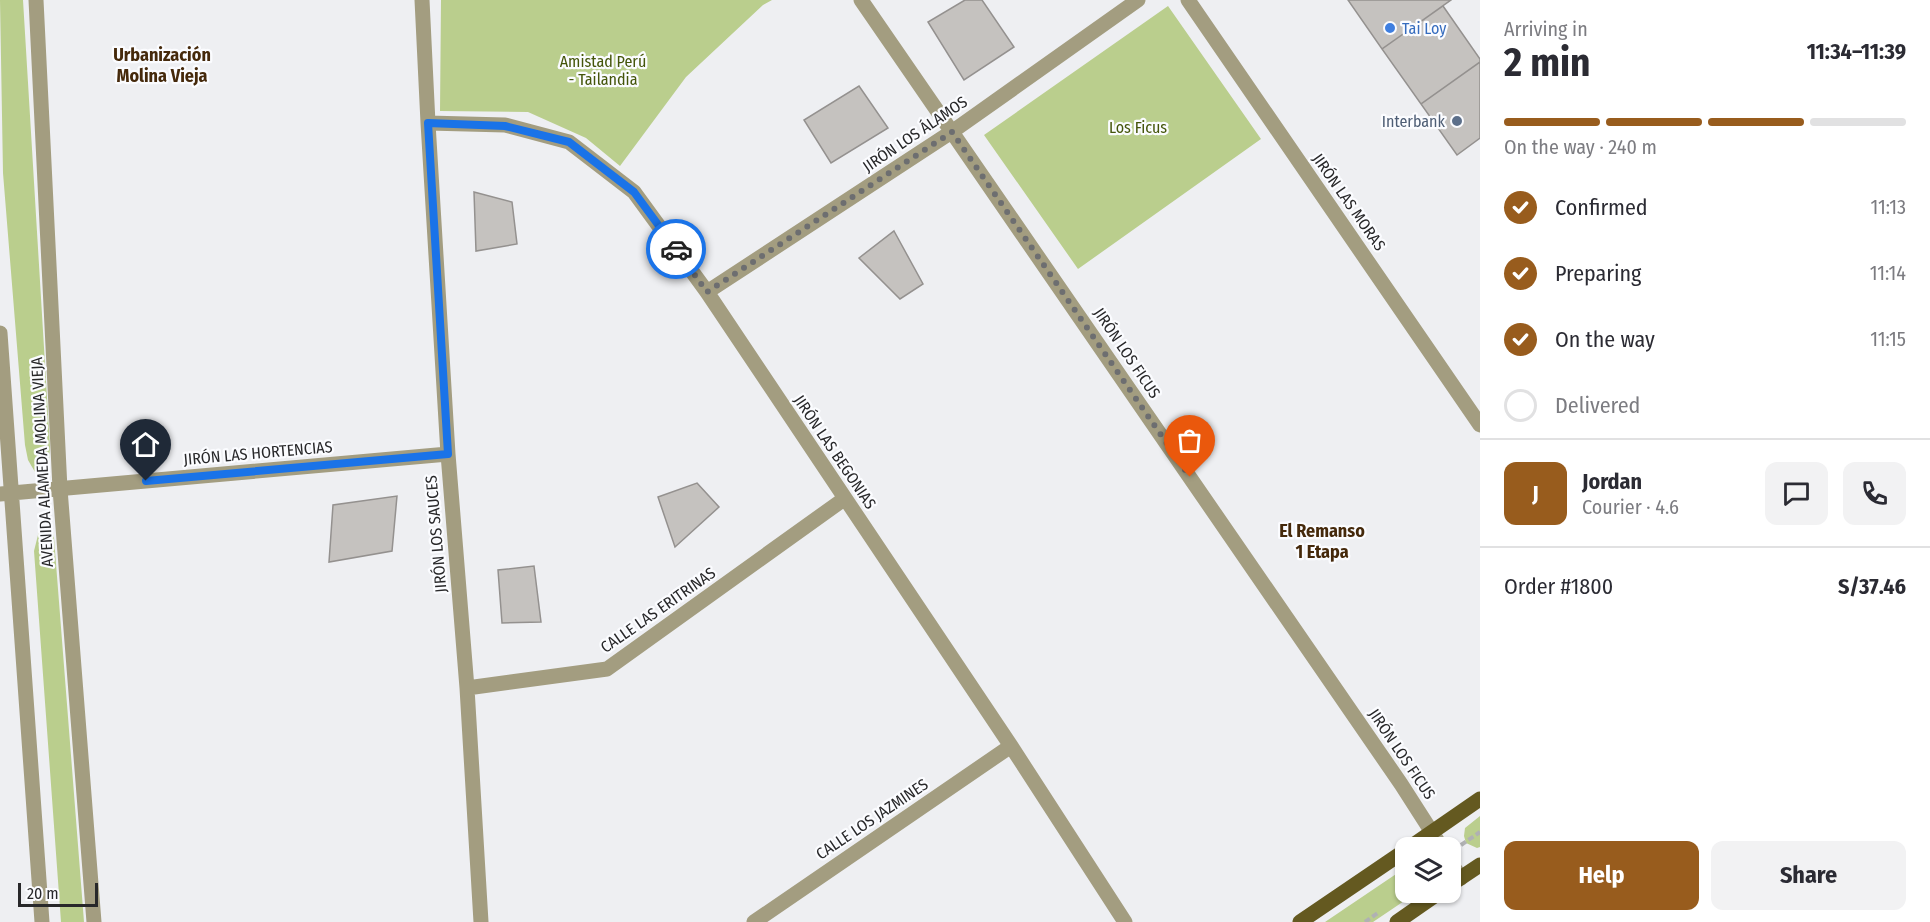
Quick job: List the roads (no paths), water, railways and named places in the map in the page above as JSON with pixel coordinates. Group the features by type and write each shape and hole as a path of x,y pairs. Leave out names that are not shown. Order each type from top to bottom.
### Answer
{"main road":[{"path":"1425,837 1480,799"},
{"path":"1300,922 1395,857"},
{"path":"1461,878 1480,865"},
{"path":"1397,922 1424,903"}],"street":[{"name":"AVENIDA ALAMEDA MOLINA VIEJA","path":"36,0 60,489 94,922"},
{"name":"JIRÓN LOS SAUCES","path":"422,0 448,454 467,688 481,922"},
{"name":"JIRÓN LOS FICUS","path":"861,0 1435,837"},
{"name":"JIRÓN LOS ÁLAMOS","path":"707,292 952,132 1138,0"},
{"name":"JIRÓN LAS MORAS","path":"1188,0 1480,425"},
{"name":"JIRÓN LAS BEGONIAS","path":"428,123 505,126 569,142 634,192 707,292 1011,746 1125,922"},
{"name":"AVENIDA ALAMEDA MOLINA VIEJA","path":"0,333 6,493 42,922"},
{"name":"JIRÓN LAS HORTENCIAS","path":"6,493 448,454"},
{"name":"CALLE LAS ERITRINAS","path":"467,688 607,669 844,499"},
{"name":"CALLE LOS JAZMINES","path":"754,922 1011,746"}],"place":[{"name":"Tai Loy","path":"1390,28"},
{"name":"Interbank","path":"1457,121"}],"district":[{"name":"Urbanización Molina Vieja","path":"162,65"},
{"name":"El Remanso 1 Etapa","path":"1322,541"}],"park label":[{"name":"Amistad Perú - Tailandia","path":"603,70"},
{"name":"Los Ficus","path":"1138,127"}]}
